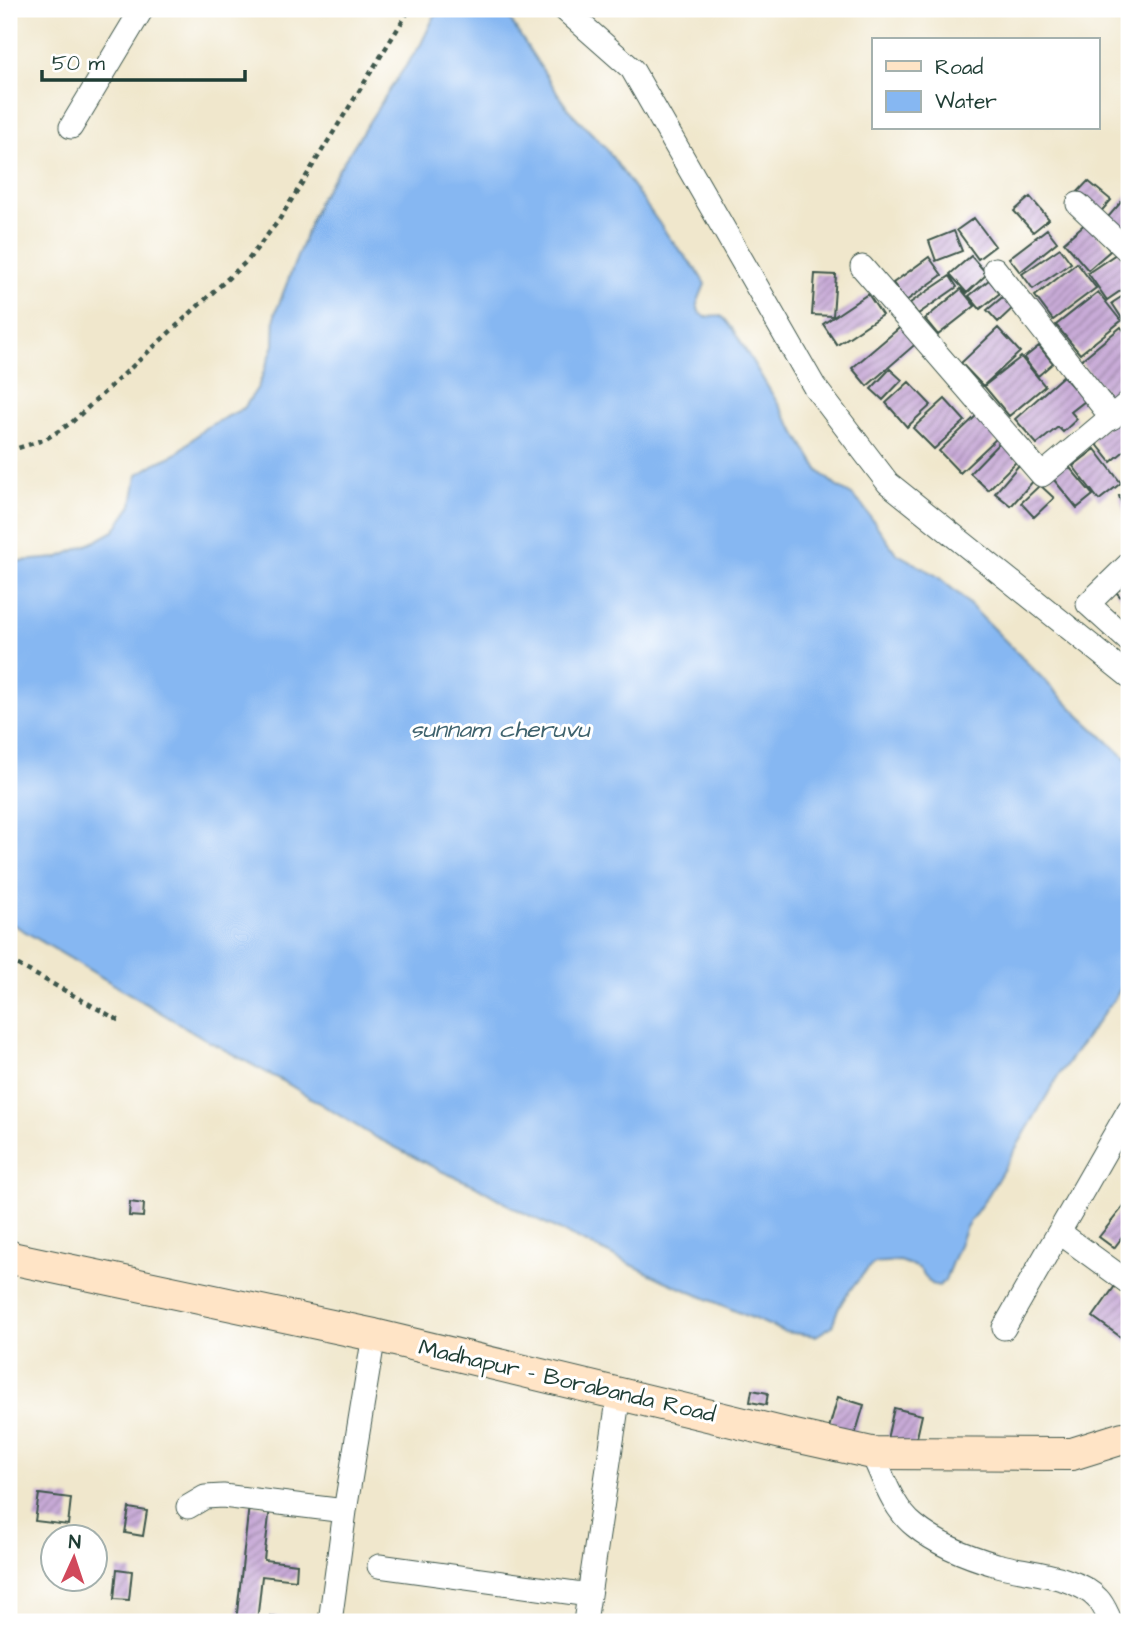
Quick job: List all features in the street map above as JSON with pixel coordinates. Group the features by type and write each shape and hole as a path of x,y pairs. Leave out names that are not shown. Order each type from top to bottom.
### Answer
{"street":[{"path":"71,127 142,9"},
{"path":"564,9 632,69 814,386 888,483 1129,676"},
{"path":"1078,204 1129,252"},
{"path":"862,267 1042,475 1129,402"},
{"path":"995,269 1112,418"},
{"path":"1129,564 1088,604 1129,641"},
{"path":"1004,1328 1128,1117"},
{"path":"1059,1232 1129,1283"},
{"name":"Madhapur - Borabanda Road","path":"9,1257 374,1335 876,1452 1072,1454 1123,1438 1129,1439"},
{"path":"330,1622 374,1335"},
{"path":"585,1622 619,1394"},
{"path":"876,1452 903,1515 915,1527 945,1545 975,1558 1074,1583 1099,1599 1111,1622"},
{"path":"188,1507 205,1497 223,1496 345,1511"},
{"path":"379,1566 589,1595"}],"path":[{"path":"9,451 46,439 71,422 248,260 279,220 410,9"},
{"path":"9,960 120,1021"}],"water":[{"name":"sunnam cheruvu","path":"447,9 503,9 568,109 605,147 671,240 696,269 705,284 697,304 699,312 708,317 722,317 732,328 819,471 862,505 896,553 937,576 961,596 1081,717 1129,761 1129,974 1059,1075 989,1194 966,1227 945,1280 939,1286 931,1284 919,1268 900,1261 874,1263 847,1294 832,1326 816,1336 785,1332 665,1281 441,1171 373,1136 9,922 9,562 57,558 114,531 132,505 137,475 176,454 205,428 244,408 258,387 274,345 275,314 319,200 421,44 434,17"}],"building":[{"path":"1088,181 1111,200 1097,216 1074,196"},
{"path":"1129,193 1129,247 1102,224"},
{"path":"1030,197 1049,219 1033,232 1014,211"},
{"path":"974,218 995,246 978,259 957,230"},
{"path":"1087,222 1110,251 1088,270 1064,242"},
{"path":"1047,229 1057,242 1020,272 1009,258"},
{"path":"954,231 962,251 936,261 929,241"},
{"path":"1060,248 1071,263 1033,289 1022,274"},
{"path":"1119,252 1129,267 1129,285 1107,300 1088,273"},
{"path":"971,256 987,274 967,293 950,274"},
{"path":"929,257 942,275 906,301 893,283"},
{"path":"1077,263 1096,288 1053,320 1035,296"},
{"path":"815,274 836,275 833,316 812,315"},
{"path":"950,276 957,287 918,314 910,303"},
{"path":"989,280 1000,293 980,309 969,296"},
{"path":"961,289 975,306 938,335 925,319"},
{"path":"1098,292 1121,321 1080,354 1056,325"},
{"path":"1129,292 1129,320 1125,323 1112,303"},
{"path":"868,294 882,315 837,345 823,324"},
{"path":"1005,295 1015,306 998,322 987,310"},
{"path":"904,324 919,341 867,386 852,368"},
{"path":"1121,327 1129,337 1129,390 1114,402 1080,361"},
{"path":"998,328 1020,352 983,386 961,363"},
{"path":"1039,346 1053,363 1038,376 1024,358"},
{"path":"1021,357 1045,386 1009,416 984,386"},
{"path":"890,369 902,380 883,400 871,389"},
{"path":"1063,376 1085,401 1071,412 1077,419 1063,432 1058,427 1037,444 1015,419"},
{"path":"909,382 931,405 907,427 886,403"},
{"path":"945,399 965,421 934,449 913,428"},
{"path":"976,416 997,438 960,473 939,451"},
{"path":"1118,417 1129,431 1129,447 1111,462 1092,438"},
{"path":"1000,442 1018,460 988,490 970,473"},
{"path":"1095,449 1121,483 1099,500 1073,466"},
{"path":"1065,462 1093,495 1077,508 1050,475"},
{"path":"1019,465 1035,479 1011,506 995,493"},
{"path":"1040,485 1054,498 1034,517 1021,503"},
{"path":"1129,493 1129,526 1119,496"},
{"path":"1129,578 1129,606 1115,591"},
{"path":"130,1202 144,1204 143,1217 129,1216"},
{"path":"1127,1202 1129,1228 1114,1248 1099,1237"},
{"path":"1115,1286 1129,1297 1129,1343 1093,1317"},
{"path":"752,1390 768,1393 766,1405 750,1402"},
{"path":"838,1397 864,1405 855,1435 829,1428"},
{"path":"894,1408 922,1415 915,1446 887,1439"},
{"path":"39,1494 71,1498 68,1522 35,1521"},
{"path":"249,1505 270,1507 264,1560 297,1564 296,1580 262,1576 257,1622 236,1622"},
{"path":"129,1508 147,1511 143,1536 125,1533"},
{"path":"117,1569 132,1571 129,1600 114,1599"},
{"path":"270,1616 302,1620 302,1622 270,1622"},
{"path":"21,1618 52,1620 52,1622 21,1622"}]}
